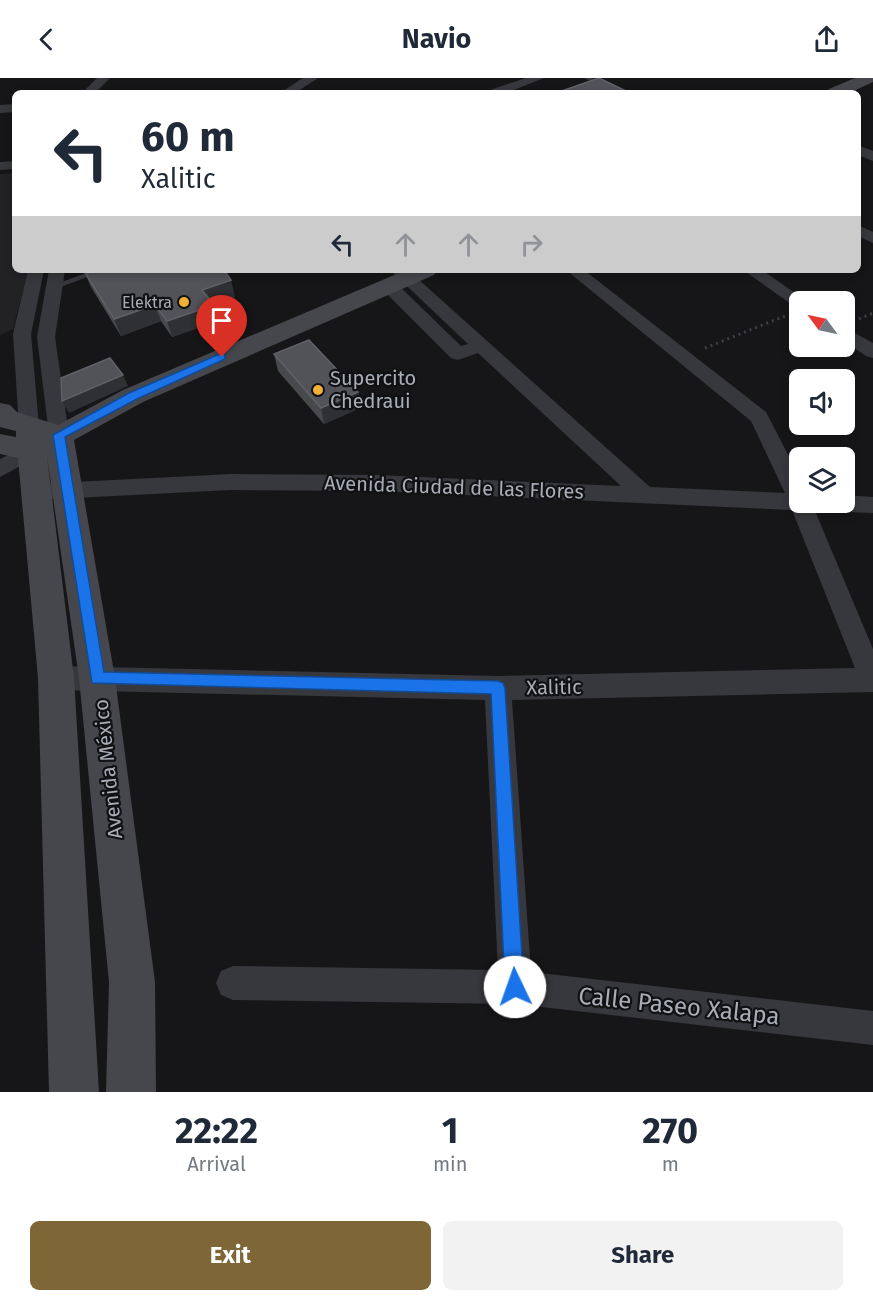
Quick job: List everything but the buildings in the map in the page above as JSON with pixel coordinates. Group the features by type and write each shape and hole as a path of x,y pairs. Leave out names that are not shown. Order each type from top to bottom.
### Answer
{"main road":[{"path":"844,90 869,81"},
{"path":"24,434 133,396 405,276"},
{"name":"Avenida México","path":"24,434 50,491 98,678 132,982 131,1092"},
{"name":"Avenida México","path":"50,491 74,1092"}],"street":[{"path":"91,90 104,78"},
{"path":"108,90 120,78"},
{"path":"291,90 312,78"},
{"path":"503,90 538,78"},
{"name":"Avenida México","path":"24,434 22,334 35,273"},
{"path":"578,273 759,417 789,479"},
{"path":"754,273 789,304"},
{"path":"405,276 458,354 481,345 644,494"},
{"name":"Avenida México","path":"24,434 46,337 56,278"},
{"path":"0,342 22,334"},
{"path":"855,340 873,352"},
{"path":"0,469 24,434"},
{"name":"Avenida Ciudad de las Flores","path":"50,491 231,483 377,483 789,501"},
{"name":"Avenida Ciudad de las Flores","path":"855,504 873,505"},
{"path":"805,513 873,680"},
{"name":"Xalitic","path":"56,678 498,688 873,680"},
{"path":"498,688 515,987"},
{"name":"Calle Paseo Xalapa","path":"233,983 515,987 873,1028"}],"lane":[{"path":"587,78 613,90"},
{"path":"56,278 85,273"}],"path":[{"path":"684,356 789,310"}],"shaded area":[{"path":"12,173 12,273 27,273 13,329 0,335 0,174"}],"place":[{"name":"Elektra","path":"184,302"},
{"name":"Supercito Chedraui","path":"318,390"}],"route":[{"path":"222,357 133,396 59,435 82,593 98,678 498,688 515,987"}]}
